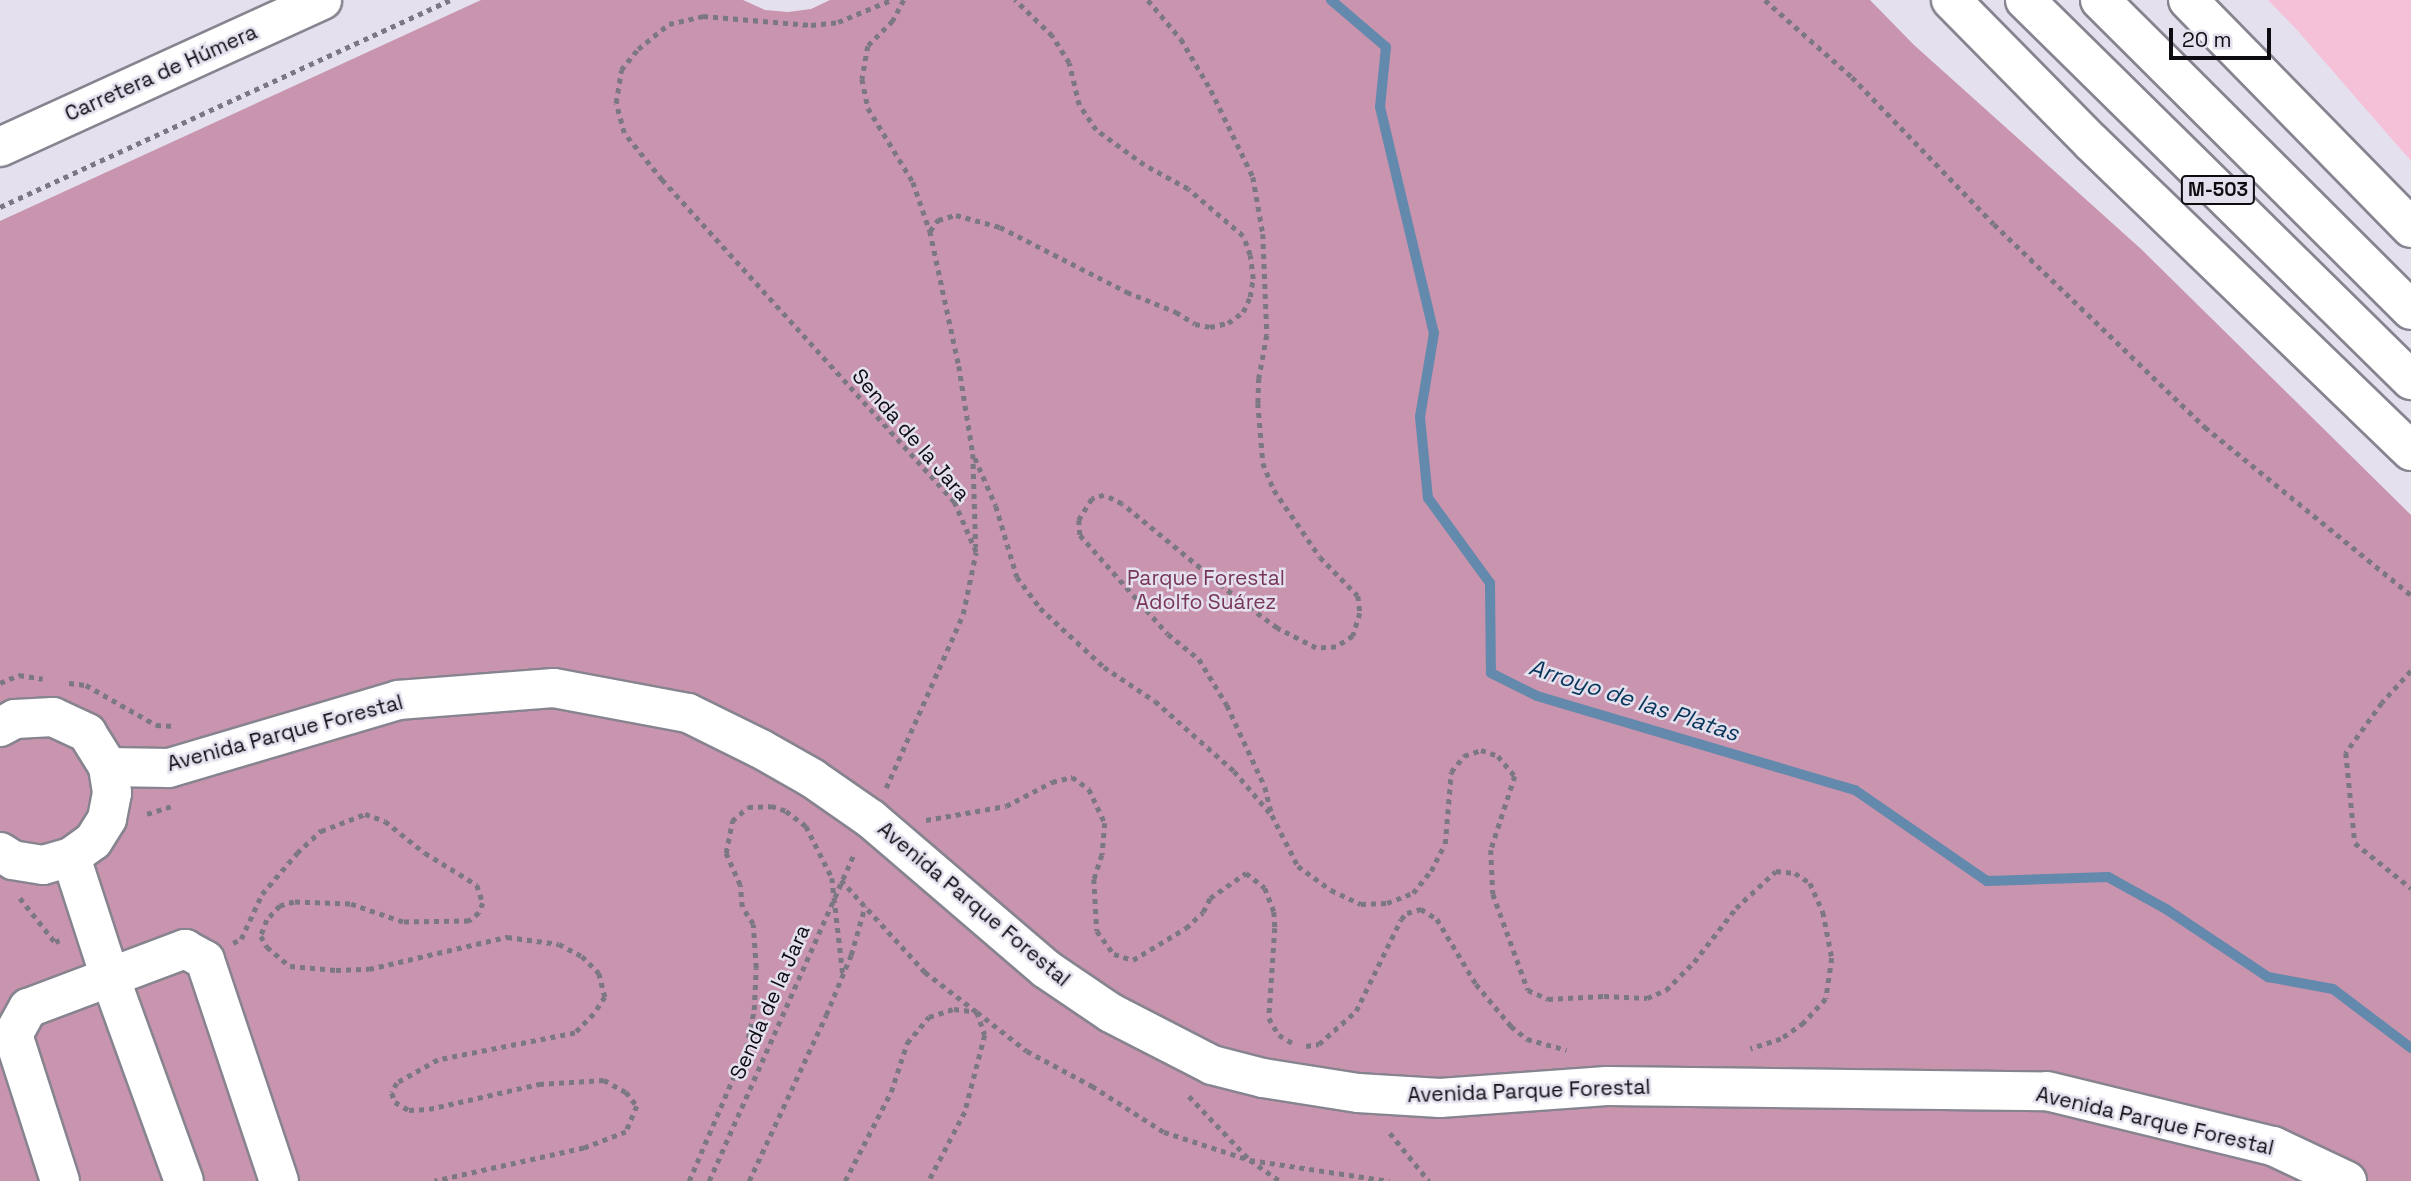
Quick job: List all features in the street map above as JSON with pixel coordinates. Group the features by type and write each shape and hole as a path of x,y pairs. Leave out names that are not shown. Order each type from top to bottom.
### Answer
{"main road":[{"name":"Carretera de Húmera","path":"0,147 322,0"},
{"name":"M-503","path":"1927,0 2091,142"},
{"name":"M-503","path":"1951,0 2091,142 2411,452"},
{"name":"M-503","path":"2025,0 2411,380"},
{"name":"M-503","path":"2100,0 2411,310"},
{"path":"2188,0 2411,228"},
{"name":"Avenida Parque Forestal","path":"108,766 169,768 398,700 554,688 688,713 811,778 884,829 1046,969 1143,1031 1212,1065 1264,1078 1358,1093 1440,1098 1607,1086 2047,1091 2273,1146 2347,1181"},
{"path":"0,727 15,719 53,717 87,733 108,766 113,793 107,819 93,841 71,857 43,865 13,860 0,852"},
{"path":"71,857 110,977 184,1181"},
{"path":"60,1181 13,1035 28,1008 185,949 205,960 279,1181"}],"path":[{"path":"0,207 450,0"},
{"name":"Senda de la Jara","path":"709,1181 841,880 884,829 963,614 976,552 954,502 662,180 624,133 616,103 621,70 638,49 669,24 703,16 811,25 838,22 891,0"},
{"path":"904,0 893,21 868,46 862,79 868,108 913,182 930,231 959,366 973,454 976,552"},
{"path":"930,231 938,219 956,215 1000,227 1127,292 1176,312 1195,324 1210,327 1228,323 1243,312 1250,297 1253,279 1250,255 1243,236 1188,189 1144,165 1096,130 1079,105 1069,63 1052,36 1015,0"},
{"path":"1148,0 1181,39 1211,90 1253,177 1263,234 1267,335 1258,390 1264,463 1274,490 1320,556 1358,596 1360,613 1353,636 1336,647 1317,648 1278,628 1239,600 1122,504 1104,495 1092,499 1079,520 1080,535 1168,634 1199,660 1227,705 1265,787 1272,816"},
{"path":"1765,0 1852,77 1994,224 2205,427 2411,595"},
{"path":"973,454 996,506 1017,577 1040,608 1104,667 1155,701 1234,771 1272,816 1298,866 1331,890 1361,904 1387,903 1413,893 1431,871 1444,844 1450,816 1451,772 1464,756 1481,750 1498,756 1515,776 1491,850 1493,894 1528,990 1548,999 1604,996 1647,998 1666,990 1694,962 1736,908 1776,871 1795,873 1810,883 1824,912 1832,958 1826,999 1804,1023 1781,1039 1740,1049"},
{"path":"2411,671 2382,703 2346,753 2355,843 2411,888"},
{"path":"884,829 929,818 1006,806 1052,782 1072,777 1089,789 1105,823 1102,855 1094,879 1094,920 1097,931 1114,954 1133,960 1150,952 1186,928 1203,912 1210,898 1246,873 1265,888 1274,912 1269,1018 1279,1035 1299,1047 1319,1044 1356,1011 1401,919 1408,913 1421,909 1437,919 1476,984 1511,1026 1527,1039 1575,1050"},
{"path":"689,1181 746,1048 754,1010 756,968 753,924 742,907 740,885 726,853 732,821 748,807 771,806 786,811 806,826 831,873 843,974"},
{"path":"205,960 241,939 262,894 297,853 321,831 365,814 386,821 425,853 477,885 483,903 479,913 469,921 403,922 350,904 294,902 280,906 267,920 261,936 267,947 290,965 336,970 369,969 507,937 559,944 582,956 598,973 605,997 594,1014 575,1033 438,1060 397,1083 392,1093 395,1102 409,1110 429,1109 540,1084 604,1080 626,1092 637,1106 626,1132 584,1148 435,1181"},
{"path":"841,880 925,972 1027,1051 1092,1086 1164,1132 1250,1160 1389,1181"},
{"path":"749,1181 843,974 865,906"},
{"path":"845,1181 891,1092 907,1043 929,1017 954,1009 977,1012"},
{"path":"929,1181 965,1112 985,1035 977,1012"},
{"path":"1186,1092 1250,1160 1280,1181"},
{"path":"1358,1093 1429,1181"}],"shaded area":[{"path":"2268,0 2411,0 2411,161 2297,30"}],"green space":[{"name":"Parque Forestal Adolfo Suárez","path":"481,0 743,0 765,10 788,12 811,9 830,0 1870,0 1914,45 2141,249 2411,515 2411,1181 0,1181 0,221"}],"waterway":[{"name":"Arroyo de las Platas","path":"1331,0 1386,47 1380,107 1434,333 1420,417 1428,498 1490,583 1491,673 1537,696 1855,790 1987,881 2108,877 2166,909 2268,977 2333,989 2411,1048"}]}
